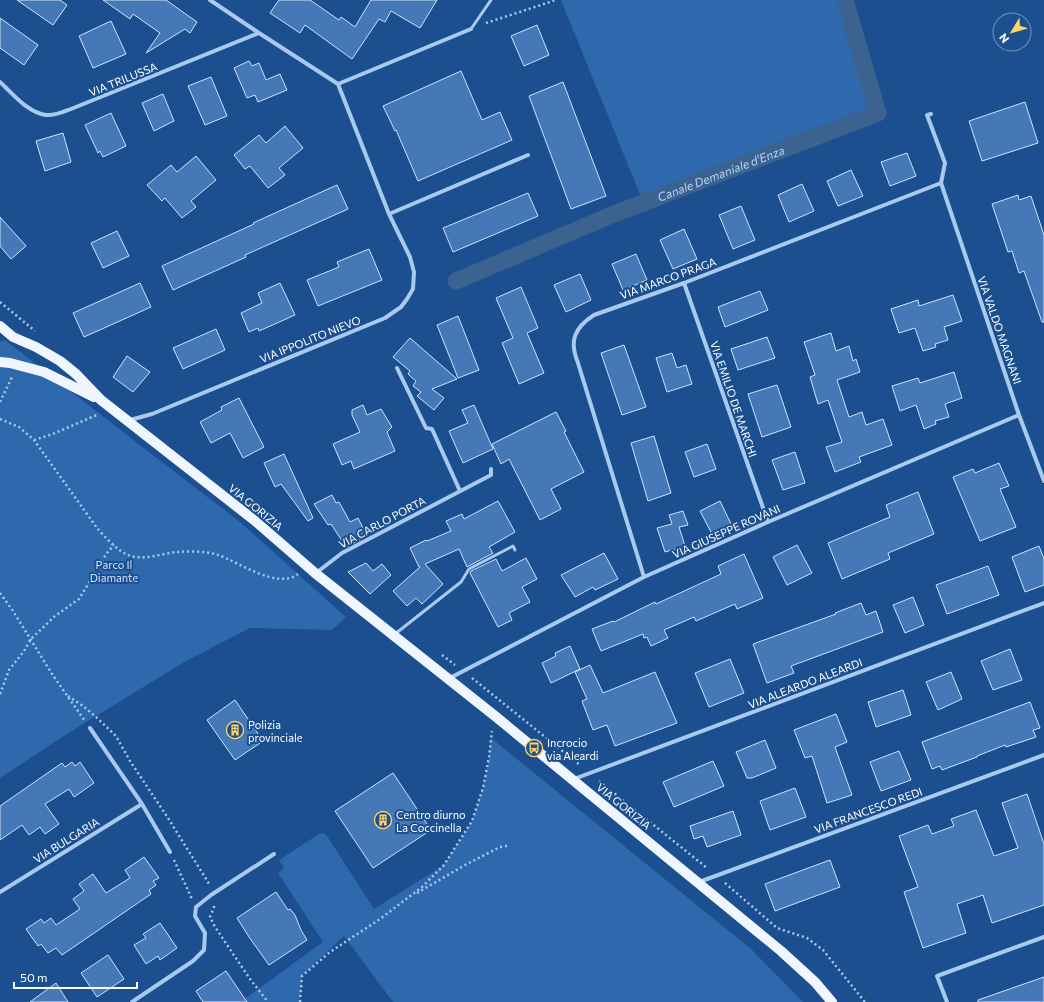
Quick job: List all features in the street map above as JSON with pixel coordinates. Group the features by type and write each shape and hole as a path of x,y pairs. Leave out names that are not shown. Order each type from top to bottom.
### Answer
{"main road":[{"name":"VIA GORIZIA","path":"0,326 13,337 60,360 101,400"},
{"name":"VIA GORIZIA","path":"0,362 44,372 101,400 128,420 254,520 315,573 495,716 698,882 781,951 815,982 832,1002"}],"street":[{"path":"210,0 338,84 471,29"},
{"name":"VIA TRILUSSA","path":"0,82 35,112 46,115 58,114 259,33"},
{"name":"VIA IPPOLITO NIEVO","path":"128,420 152,414 385,318 397,310 408,299 413,289 414,272 410,257 389,214 338,84"},
{"path":"931,114 927,116 945,163 940,183"},
{"path":"389,214 528,155"},
{"name":"VIA MARCO PRAGA","path":"644,578 574,352 574,341 577,330 584,321 594,315 684,283 940,183"},
{"name":"VIA VALDO MAGNANI","path":"940,183 1019,415 1044,481"},
{"name":"VIA EMILIO DE MARCHI","path":"684,283 768,522"},
{"path":"397,368 426,428 432,429 460,491"},
{"name":"VIA GIUSEPPE ROVANI","path":"448,679 644,578 768,522 1019,415"},
{"name":"VIA CARLO PORTA","path":"315,573 342,553 490,475 491,469"},
{"name":"VIA ALEARDO ALEARDI","path":"573,780 1044,603"},
{"path":"90,728 142,804 170,852"},
{"name":"VIA FRANCESCO REDI","path":"698,882 1044,755"},
{"name":"VIA BULGARIA","path":"0,892 142,804"},
{"path":"132,1002 194,961 204,950 205,933 195,916 196,907 211,895 274,854"},
{"path":"947,1002 937,976 1044,938"}],"lane":[{"path":"471,29 491,0"},
{"path":"394,635 460,582 469,569 513,546 515,550"}],"path":[{"path":"471,29 556,0"},
{"path":"34,440 53,434 96,416 111,407"},
{"path":"0,419 19,427 34,440 97,528 124,553 134,557 146,557 178,552 202,551 218,555 270,578 286,579 297,576 306,565"},
{"path":"0,694 9,670 24,651 31,639 55,616 79,599 107,553 114,545"},
{"path":"0,593 13,611 54,677 90,728"},
{"path":"300,1002 302,976 330,952 380,919 422,887 444,865 472,821 483,788 495,716"},
{"path":"406,899 464,865 500,847 507,846"},
{"path":"170,852 196,907"}],"green space":[{"path":"561,0 845,0 878,113 643,202"},
{"name":"Parco Il Diamante","path":"5,340 240,522 346,617 332,630 250,628 186,661 70,732 0,778 0,342"},
{"path":"491,738 751,949 803,1002 393,1002 344,936 302,976 300,1002 240,1002 323,942 278,873 284,868 279,860 319,834 324,833 374,909 444,865 472,821 483,787"}],"building":[{"path":"17,0 60,0 67,5 53,25"},
{"path":"103,0 166,0 197,22 190,33 185,29 146,53 160,33 133,14 130,19"},
{"path":"279,0 310,0 339,20 341,17 355,27 371,0 437,0 420,28 391,11 385,22 379,19 352,59 305,25 300,33 270,13"},
{"path":"0,18 38,45 24,65 0,48"},
{"path":"111,21 126,54 93,68 79,36"},
{"path":"537,25 549,55 524,66 511,36"},
{"path":"249,61 252,66 259,63 266,80 280,74 287,90 258,102 255,95 247,98 234,68"},
{"path":"461,71 482,120 500,112 512,140 418,181 396,130 395,131 383,106"},
{"path":"211,77 227,116 205,125 188,86"},
{"path":"563,82 606,196 571,209 529,96"},
{"path":"163,94 174,121 154,131 142,103"},
{"path":"1025,102 1038,143 982,161 969,121"},
{"path":"111,113 126,146 103,157 100,151 98,153 85,125"},
{"path":"285,126 303,148 279,168 285,175 268,188 250,166 245,169 234,155 259,135 266,143"},
{"path":"63,133 71,162 45,171 36,141"},
{"path":"907,153 916,176 890,186 881,162"},
{"path":"196,156 216,180 191,201 196,207 182,218 165,198 162,201 147,185 171,165 177,172"},
{"path":"851,170 863,196 838,206 827,181"},
{"path":"802,184 814,211 789,222 778,195"},
{"path":"337,185 348,209 245,255 246,257 173,290 162,266"},
{"path":"528,193 538,216 453,252 443,228"},
{"path":"1018,195 1019,200 1031,196 1044,235 1044,322 1042,322 1024,271 1019,273 1012,251 1008,252 992,204"},
{"path":"741,206 755,240 733,249 719,215"},
{"path":"0,217 26,246 11,259 0,246"},
{"path":"684,229 697,259 673,269 660,240"},
{"path":"117,231 129,256 103,268 91,243"},
{"path":"369,249 382,280 318,306 307,280 339,267 337,262"},
{"path":"636,254 647,280 623,290 612,264"},
{"path":"580,274 591,300 566,312 554,285"},
{"path":"140,283 151,307 84,337 73,313"},
{"path":"280,283 295,315 259,331 258,328 249,332 241,313 262,303 258,293"},
{"path":"521,287 538,328 527,333 544,373 519,384 502,343 513,338 496,298"},
{"path":"760,291 768,310 725,327 718,307"},
{"path":"953,295 962,321 944,327 948,340 935,344 936,347 923,351 915,328 899,333 891,309 918,300 919,306"},
{"path":"458,316 479,370 458,378 437,325"},
{"path":"216,329 225,350 183,369 173,348"},
{"path":"831,333 836,351 849,346 853,361 856,359 860,372 837,380 849,417 862,412 866,425 883,419 892,445 859,457 861,462 835,472 826,447 842,442 828,400 818,404 810,377 815,375 804,342"},
{"path":"767,337 775,358 738,370 731,349"},
{"path":"410,338 457,379 432,389 444,398 434,410 417,396 421,392 413,386 416,381 408,374 410,371 393,357"},
{"path":"624,345 646,407 622,415 601,353"},
{"path":"672,353 677,368 686,365 692,384 667,392 656,358"},
{"path":"127,356 150,372 133,392 113,377"},
{"path":"954,372 962,398 945,404 949,417 935,421 936,424 924,429 916,405 900,411 892,386 918,378 920,383"},
{"path":"777,385 791,427 762,437 748,394"},
{"path":"239,398 264,447 243,458 230,433 211,443 200,422 222,410 221,407"},
{"path":"363,405 367,415 381,409 392,427 387,432 395,451 354,469 351,461 342,465 333,444 360,432 352,415 352,410"},
{"path":"474,405 493,449 463,463 449,431 468,423 462,410"},
{"path":"556,412 566,431 564,432 584,472 551,489 561,509 540,520 509,459 501,464 492,444"},
{"path":"654,436 671,493 648,501 631,443"},
{"path":"707,444 716,469 694,477 685,452"},
{"path":"795,452 805,483 783,490 772,460"},
{"path":"284,454 313,518 308,521 281,484 275,487 264,463"},
{"path":"999,463 1009,486 1000,489 1016,527 980,541 953,477 973,469 975,473"},
{"path":"918,492 934,534 888,553 890,559 842,579 828,543 890,517 886,505"},
{"path":"332,495 336,503 339,502 350,522 358,518 367,536 346,547 331,524 328,525 314,504"},
{"path":"498,501 515,532 489,547 493,553 467,567 459,549 425,564 443,584 422,604 416,598 407,606 393,591 420,567 410,548 426,540 427,541 451,531 446,521 462,514 464,519"},
{"path":"720,501 731,524 712,534 700,511"},
{"path":"683,511 688,525 679,527 685,546 665,552 657,528 672,524 669,515"},
{"path":"797,545 812,573 787,585 773,557"},
{"path":"1039,546 1044,559 1044,585 1025,592 1012,557"},
{"path":"604,553 618,579 595,590 593,587 575,597 561,575"},
{"path":"744,554 763,598 737,609 735,604 696,621 694,617 664,630 668,638 651,646 647,637 644,638 643,634 601,651 592,629 613,621 614,622 655,602 656,604 721,574 718,566"},
{"path":"526,558 537,579 522,587 530,602 509,613 512,620 498,627 470,573 471,571 496,559 502,571"},
{"path":"366,563 373,571 382,564 391,575 370,594 348,572"},
{"path":"988,566 999,595 947,614 936,585"},
{"path":"913,597 924,625 905,633 893,605"},
{"path":"861,603 866,615 876,611 883,632 791,666 794,673 767,683 753,644 836,614 835,613"},
{"path":"570,646 580,669 551,683 542,663 556,656 555,653"},
{"path":"1010,649 1022,680 993,690 981,661"},
{"path":"730,659 744,693 709,707 695,673"},
{"path":"590,665 603,693 655,672 677,723 615,746 607,725 593,730 582,701 587,699 575,672"},
{"path":"951,672 962,699 938,710 926,682"},
{"path":"903,690 911,715 876,727 868,702"},
{"name":"Polizia provinciale","path":"235,700 263,741 235,760 207,720"},
{"path":"1030,702 1040,728 1033,730 1036,737 1006,747 1005,745 942,770 940,766 932,769 922,742"},
{"path":"836,714 847,742 835,747 852,795 827,803 812,756 805,758 794,730"},
{"path":"765,740 776,768 752,778 747,778 736,752"},
{"path":"899,751 911,780 881,791 870,762"},
{"path":"713,761 724,786 674,807 663,782"},
{"path":"72,762 75,766 80,762 94,783 74,797 69,789 45,804 59,824 45,834 40,827 29,835 22,825 0,840 0,806 62,763 65,767"},
{"name":"Centro diurno La Coccinella","path":"393,773 431,830 373,868 335,811"},
{"path":"795,788 806,817 770,830 760,801"},
{"path":"1027,794 1044,844 1044,905 992,923 983,895 957,904 966,933 923,948 904,892 918,887 899,836 928,825 932,834 954,826 951,819 976,810 994,856 1018,848 1002,803"},
{"path":"733,811 741,835 707,847 703,836 694,839 690,826"},
{"path":"144,857 159,878 153,881 156,885 149,890 151,894 62,955 56,948 48,953 41,944 38,946 26,929 41,919 44,923 51,918 56,925 80,909 73,899 84,891 79,884 93,874 106,893 130,878 125,870"},
{"path":"830,860 840,887 775,911 765,884"},
{"path":"276,892 288,910 290,909 295,915 307,940 269,965 237,918"},
{"path":"160,923 177,948 160,960 158,956 146,964 134,945 146,938 143,934"},
{"path":"108,955 124,979 97,997 81,973"},
{"path":"226,971 247,1002 203,1002 196,991"},
{"path":"1044,977 1044,1002 978,1002 978,1000"},
{"path":"56,983 68,1002 30,1002"}],"waterway":[{"name":"Canale Demaniale d'Enza","path":"456,281 614,214 878,113 845,0"}],"place":[{"name":"Polizia provinciale","path":"235,730"},
{"name":"Incrocio via Aleardi","path":"534,748"},
{"name":"Centro diurno La Coccinella","path":"383,820"}]}
